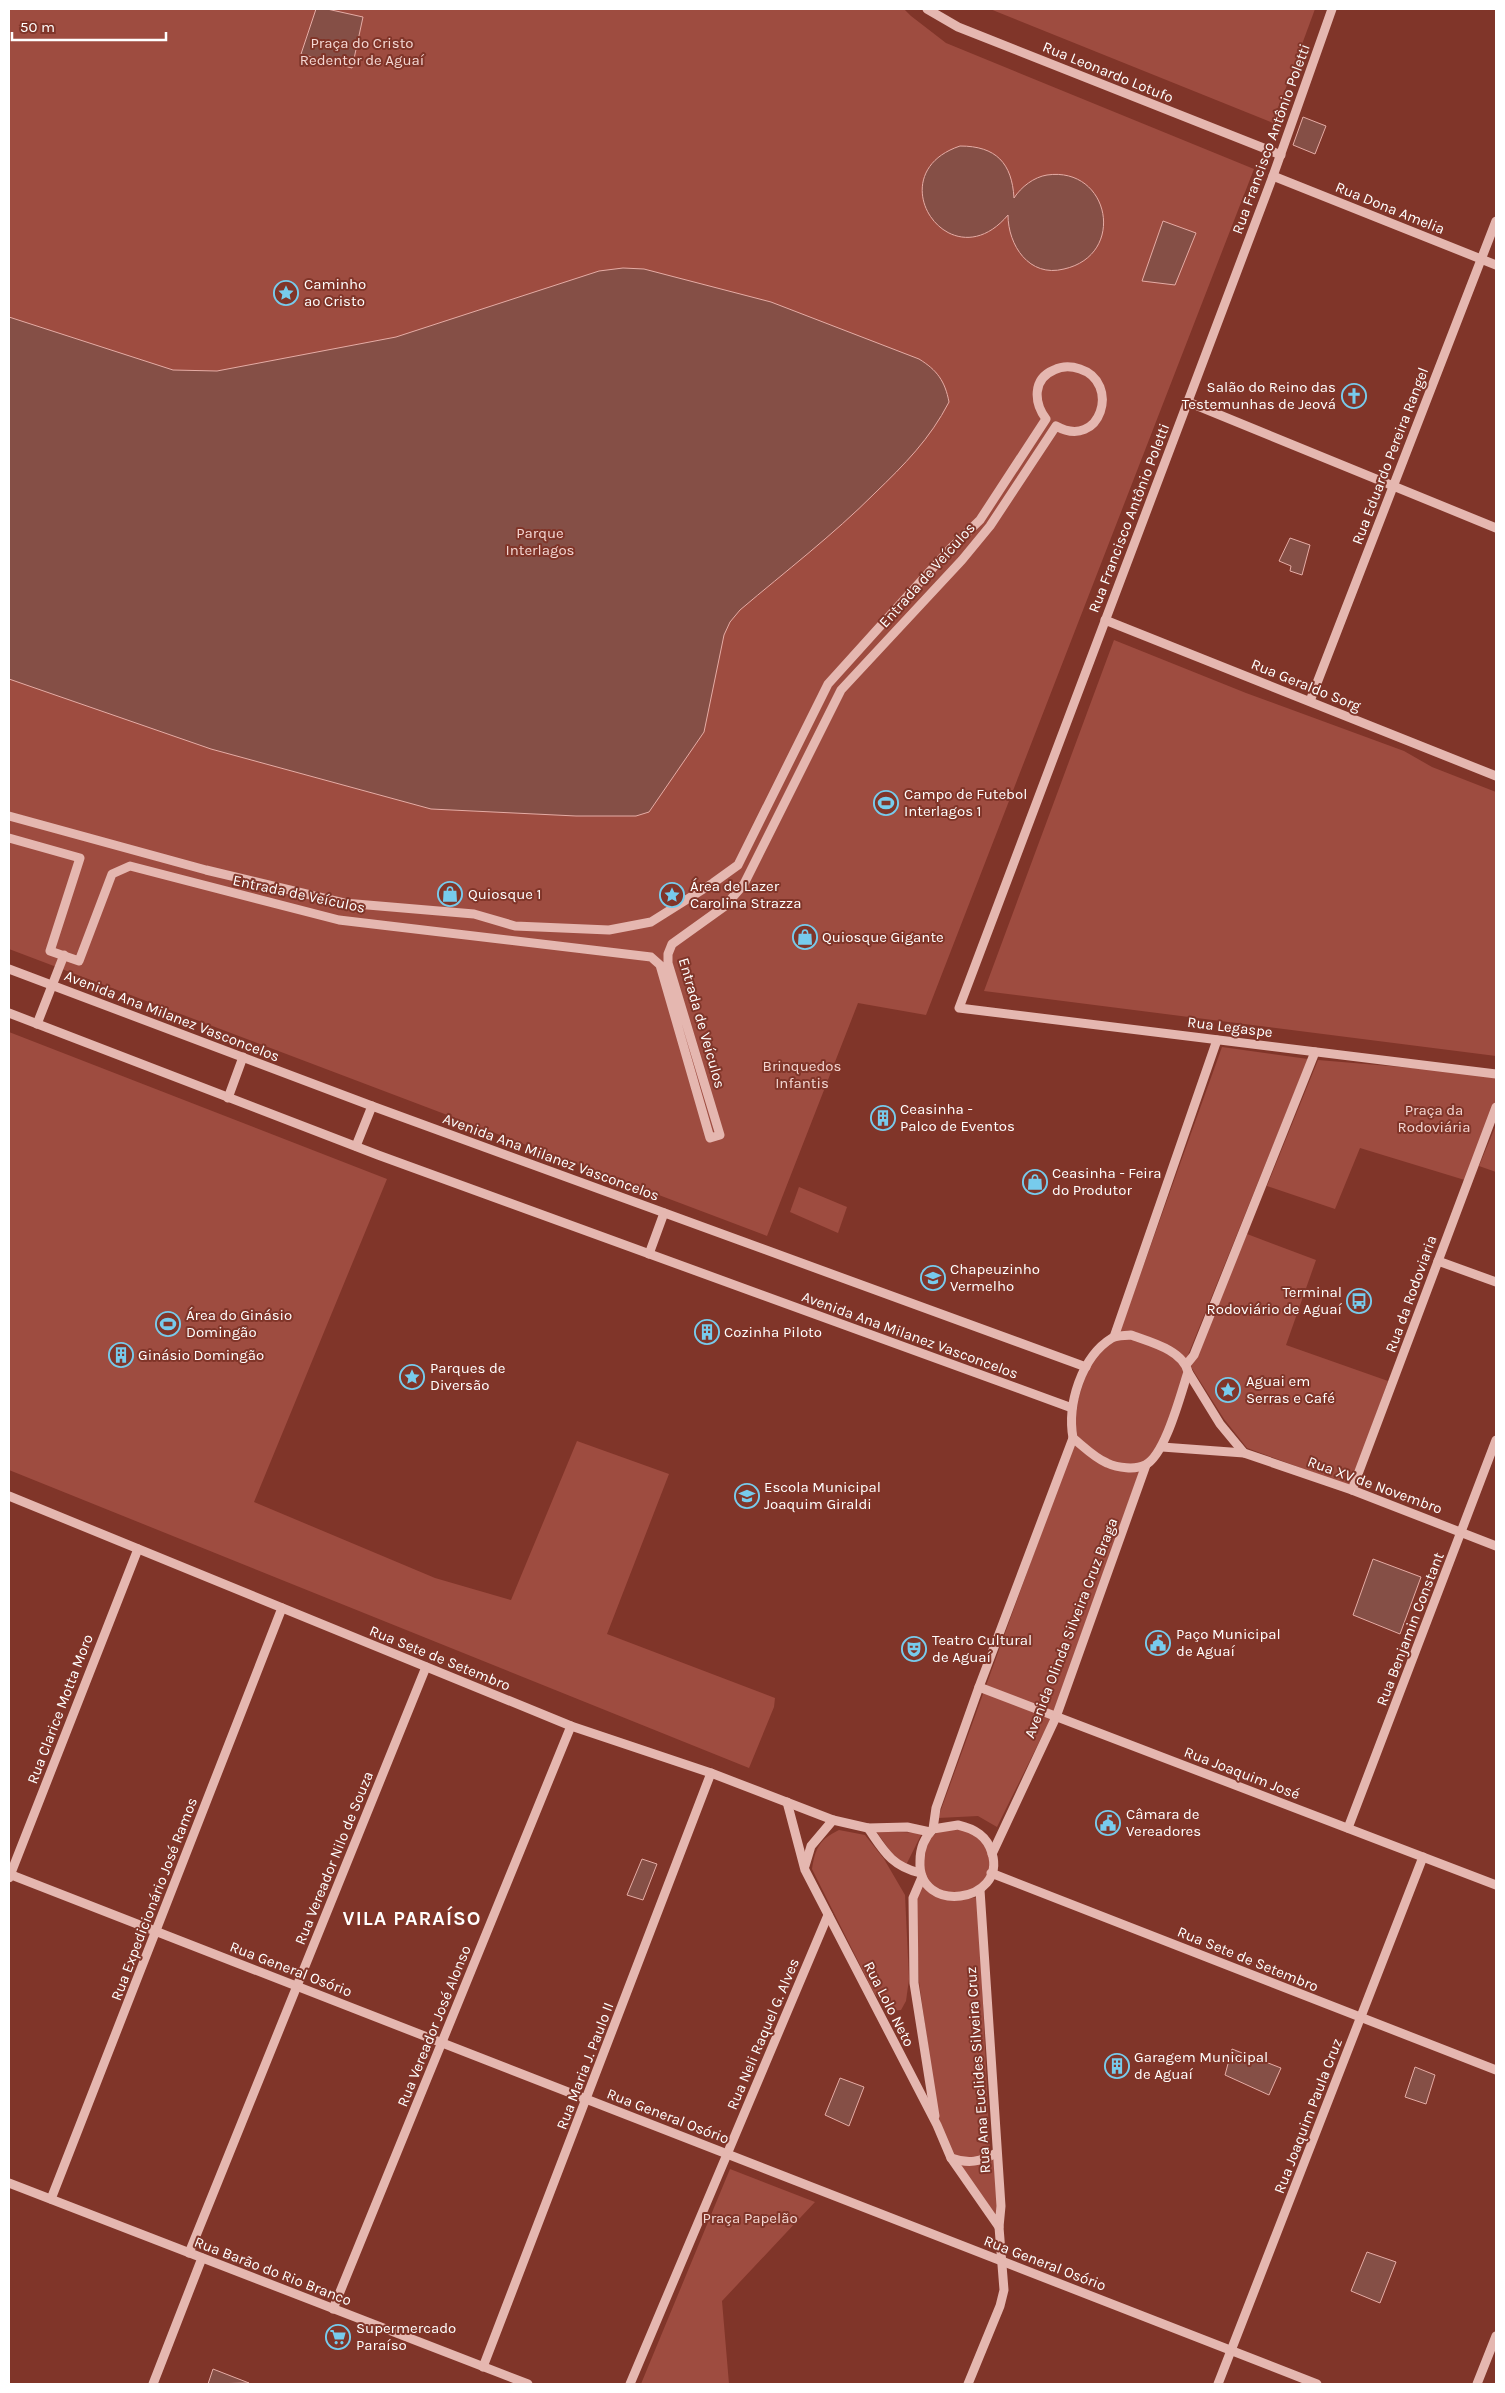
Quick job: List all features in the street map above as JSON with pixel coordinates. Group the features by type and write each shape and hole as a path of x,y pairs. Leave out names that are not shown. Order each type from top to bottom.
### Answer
{"street":[{"name":"Rua Leonardo Lotufo","path":"927,9 958,27 1281,155"},
{"name":"Rua Francisco Antônio Poletti","path":"959,1008 1281,155 1332,9"},
{"name":"Rua Dona Amelia","path":"1273,176 1496,265"},
{"name":"Rua Eduardo Pereira Rangel","path":"1310,701 1496,221"},
{"name":"Entrada de Veículos","path":"9,816 197,867 344,903 474,914 515,926 609,930 651,922 714,883 738,865 828,684 950,549 980,520 1036,436 1046,419 1037,404 1036,391 1042,379 1051,371 1062,366 1075,367 1087,371 1098,383 1102,394 1102,405 1098,418 1090,427 1078,432 1066,432 1056,426 990,526 962,560 841,690 744,884 725,906 672,944 668,954 668,964 720,1135 710,1138 660,965 651,957 339,920 130,866 112,874 79,961 64,956"},
{"path":"1188,402 1496,528"},
{"name":"Rua Geraldo Sorg","path":"1106,620 1496,776"},
{"path":"9,838 80,858 50,951 64,956 37,1024"},
{"name":"Avenida Ana Milanez Vasconcelos","path":"9,969 372,1106 1086,1367"},
{"name":"Rua Legaspe","path":"959,1008 1496,1074"},
{"name":"Avenida Ana Milanez Vasconcelos","path":"9,1013 356,1146 1072,1408"},
{"path":"937,2125 914,1983 913,1898 921,1875 920,1851 931,1831 936,1808 979,1687 1073,1438 1071,1424 1072,1408 1086,1367 1098,1350 1114,1337 1217,1040"},
{"path":"1073,1438 1108,1464 1130,1468 1146,1465 1162,1447 1187,1369 1315,1052"},
{"path":"228,1098 243,1057"},
{"path":"356,1146 372,1106"},
{"name":"Rua da Rodoviaria","path":"1352,1490 1496,1106"},
{"path":"648,1254 664,1213"},
{"path":"1438,1261 1496,1282"},
{"path":"1114,1337 1131,1335 1157,1344 1187,1369 1220,1424 1244,1452"},
{"name":"Rua Benjamin Constant","path":"1348,1828 1496,1440"},
{"path":"1162,1447 1244,1452"},
{"name":"Rua XV de Novembro","path":"1244,1452 1352,1490 1496,1546"},
{"name":"Avenida Olinda Silveira Cruz Braga","path":"992,1854 1056,1717 1146,1465"},
{"name":"Rua Sete de Setembro","path":"9,1496 571,1726 711,1773 833,1820 868,1828 907,1827 931,1831"},
{"name":"Rua Clarice Motta Moro","path":"9,1875 138,1549"},
{"name":"Rua Expedicionário José Ramos","path":"51,2199 282,1608"},
{"name":"Rua Vereador Nilo de Souza","path":"190,2253 426,1667"},
{"name":"Rua Joaquim José","path":"979,1687 1496,1885"},
{"name":"Rua Vereador José Alonso","path":"333,2309 571,1726"},
{"name":"Rua Maria J. Paulo II","path":"483,2367 711,1773"},
{"name":"Rua Lolo Neto","path":"787,1802 805,1870 937,2125 951,2158 999,2227"},
{"path":"805,1870 806,1858 812,1846 833,1820"},
{"path":"868,1828 887,1856 905,1869 921,1875 930,1888 945,1897 965,1897 980,1890 991,1873 992,1854 986,1840 973,1829 958,1824 931,1831"},
{"name":"Rua Joaquim Paula Cruz","path":"1218,2384 1423,1857"},
{"name":"Rua Sete de Setembro","path":"991,1873 1496,2070"},
{"name":"Rua General Osório","path":"9,1875 1317,2384"},
{"name":"Rua Ana Euclides Silveira Cruz","path":"968,2384 1000,2306 1004,2290 999,2227 1001,2206 980,1890"},
{"name":"Rua Neli Raquel G. Alves","path":"630,2384 828,1915"},
{"path":"951,2158 963,2162 983,2160 996,2153"},
{"name":"Rua Barão do Rio Branco","path":"9,2183 528,2384"},
{"path":"153,2384 202,2258"},
{"path":"1477,2384 1496,2336"}],"green space":[{"name":"Parque Interlagos","path":"9,9 904,9 946,43 1254,169 926,1015 858,1003 767,1236 9,949"},
{"path":"990,9 1315,9 1273,123"},
{"path":"1114,640 1246,693 1404,751 1432,767 1496,792 1496,1056 984,991"},
{"name":"Área do Ginásio Domingão","path":"9,1032 387,1179 254,1502 435,1578 511,1600 577,1441 669,1474 607,1634 775,1698 774,1707 749,1768 9,1470"},
{"path":"1222,1047 1308,1059 1186,1360 1119,1334"},
{"name":"Praça da Rodoviária","path":"1318,1060 1496,1075 1496,1107 1468,1181 1360,1148 1335,1209 1267,1186"},
{"path":"1496,1125 1496,1172 1479,1166"},
{"path":"799,1187 847,1207 838,1233 790,1212"},
{"path":"1247,1234 1316,1260 1286,1345 1388,1381 1350,1486 1247,1448 1224,1419 1191,1367"},
{"path":"1129,1337 1151,1345 1171,1356 1183,1366 1183,1372 1177,1398 1158,1446 1149,1458 1139,1464 1129,1466 1107,1459 1076,1437 1075,1409 1088,1369 1099,1353 1113,1340"},
{"path":"1074,1443 1092,1457 1140,1470 1052,1716 997,1827 978,1816 938,1818"},
{"path":"956,1827 969,1830 980,1837 987,1848 990,1861 987,1874 980,1885 969,1892 956,1895 943,1892 932,1885 925,1874 922,1861 925,1848 932,1837 943,1830"},
{"path":"839,1830 865,1835 884,1859 905,1895 909,1979 906,2001 901,2010 889,2011 874,1993 812,1869 815,1855 820,1845 827,1837"},
{"path":"876,1831 922,1833 905,1867 893,1855"},
{"path":"921,1885 948,1898 978,1897 990,2153 970,2159 952,2155 939,2124 919,1982 916,1900"},
{"path":"996,2153 999,2227 951,2158 963,2162"},
{"name":"Praça Papelão","path":"730,2169 815,2202 722,2301 729,2384 641,2384"}],"shaded area":[{"path":"316,9 327,9 363,17 352,68 301,54"},
{"path":"1303,117 1326,126 1315,154 1293,145"},
{"path":"960,146 983,149 1000,159 1010,175 1014,198 1028,183 1047,175 1068,176 1085,184 1097,197 1103,213 1103,231 1097,247 1084,261 1064,269 1040,269 1023,257 1016,248 1009,226 1008,215 986,233 964,237 945,231 931,217 923,198 924,178 936,160"},
{"path":"1163,221 1196,233 1175,285 1142,281"},
{"path":"623,268 644,269 771,302 919,359 931,367 939,377 949,402 925,440 896,472 843,524 740,610 730,622 724,635 704,732 649,812 636,816 576,816 431,809 211,749 9,679 9,317 173,370 217,371 396,337 599,271"},
{"path":"1290,538 1310,545 1302,575 1290,571 1291,566 1279,561"},
{"path":"1373,1559 1421,1577 1400,1634 1353,1615"},
{"path":"642,1859 657,1864 643,1900 627,1895"},
{"path":"1232,2049 1281,2068 1269,2095 1225,2075"},
{"path":"1415,2067 1435,2075 1426,2104 1405,2097"},
{"path":"840,2078 864,2087 849,2126 825,2115"},
{"path":"1367,2252 1396,2262 1380,2303 1351,2291"},
{"path":"213,2369 249,2383 208,2384"}],"place":[{"name":"Caminho ao Cristo","path":"286,293"},
{"name":"Salão do Reino das Testemunhas de Jeová","path":"1354,396"},
{"name":"Campo de Futebol Interlagos 1","path":"886,803"},
{"name":"Quiosque 1","path":"450,894"},
{"name":"Área de Lazer Carolina Strazza","path":"672,895"},
{"name":"Quiosque Gigante","path":"805,937"},
{"name":"Ceasinha - Palco de Eventos","path":"883,1118"},
{"name":"Ceasinha - Feira do Produtor","path":"1035,1182"},
{"name":"Chapeuzinho Vermelho","path":"933,1278"},
{"name":"Terminal Rodoviário de Aguaí","path":"1359,1301"},
{"name":"Área do Ginásio Domingão","path":"168,1324"},
{"name":"Cozinha Piloto","path":"707,1332"},
{"name":"Ginásio Domingão","path":"121,1355"},
{"name":"Parques de Diversão","path":"412,1377"},
{"name":"Aguai em Serras e Café","path":"1228,1390"},
{"name":"Escola Municipal Joaquim Giraldi","path":"747,1496"},
{"name":"Paço Municipal de Aguaí","path":"1158,1643"},
{"name":"Teatro Cultural de Aguaí","path":"914,1649"},
{"name":"Câmara de Vereadores","path":"1108,1823"},
{"name":"Garagem Municipal de Aguaí","path":"1117,2066"},
{"name":"Supermercado Paraíso","path":"338,2337"}],"district":[{"name":"VILA PARAÍSO","path":"412,1918"}],"park label":[{"name":"Praça do Cristo Redentor de Aguaí","path":"362,52"},
{"name":"Brinquedos Infantis","path":"802,1074"}]}
